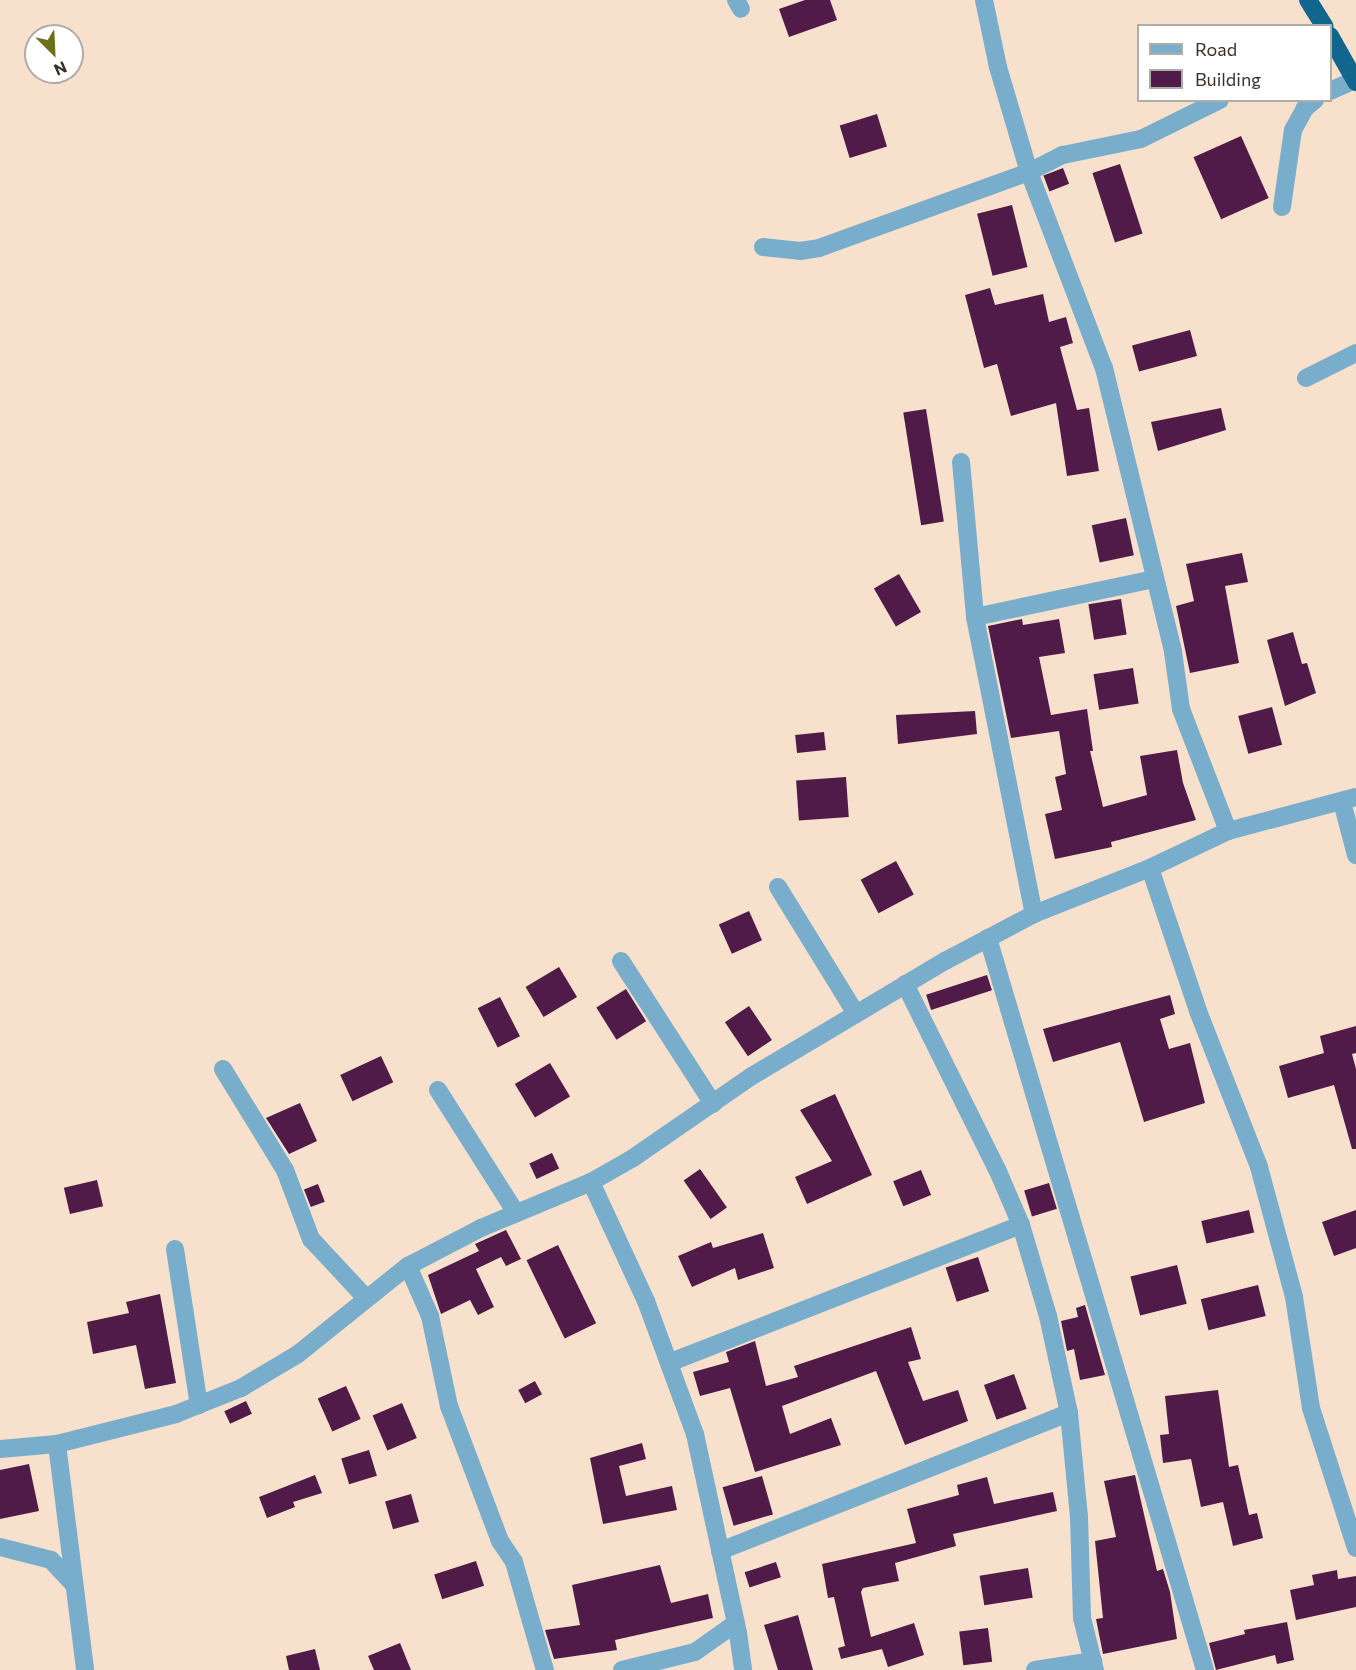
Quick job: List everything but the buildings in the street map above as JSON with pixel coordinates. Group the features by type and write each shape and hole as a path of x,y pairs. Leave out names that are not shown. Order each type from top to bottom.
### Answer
{"highway":[{"path":"1308,0 1323,24"},
{"path":"1332,42 1337,58 1355,81"}],"street":[{"path":"984,0 998,67 1029,172 1104,368 1173,652 1181,709 1228,831"},
{"path":"1332,90 1355,81"},
{"path":"763,247 800,251 819,248 1029,172 1063,155 1141,139 1216,102"},
{"path":"1282,207 1293,130 1305,108 1312,102"},
{"path":"1306,378 1356,353"},
{"path":"961,462 975,617 1034,915"},
{"path":"975,617 1154,579"},
{"path":"0,1449 57,1444 200,1405 269,1374 408,1266 516,1213 591,1182 905,984 1034,915 1150,868 1228,831 1349,799 1356,855"},
{"path":"1150,868 1198,1011 1259,1167 1294,1297 1311,1408 1356,1548"},
{"path":"778,887 856,1014"},
{"path":"988,938 1204,1670"},
{"path":"621,961 713,1104"},
{"path":"905,984 997,1169 1021,1225 1048,1316 1069,1413 1079,1517 1082,1618 1094,1666 1035,1670"},
{"path":"223,1069 285,1170 311,1239 366,1298"},
{"path":"438,1090 516,1213"},
{"path":"591,1182 671,1362 695,1434 736,1623 743,1670"},
{"path":"671,1362 1021,1225"},
{"path":"175,1249 200,1405"},
{"path":"408,1266 430,1316 449,1406 500,1540 514,1562 546,1670"},
{"path":"720,1551 1069,1413"},
{"path":"57,1444 85,1670"},
{"path":"0,1547 51,1560 74,1585"},
{"path":"622,1670 695,1652 736,1623"}]}
